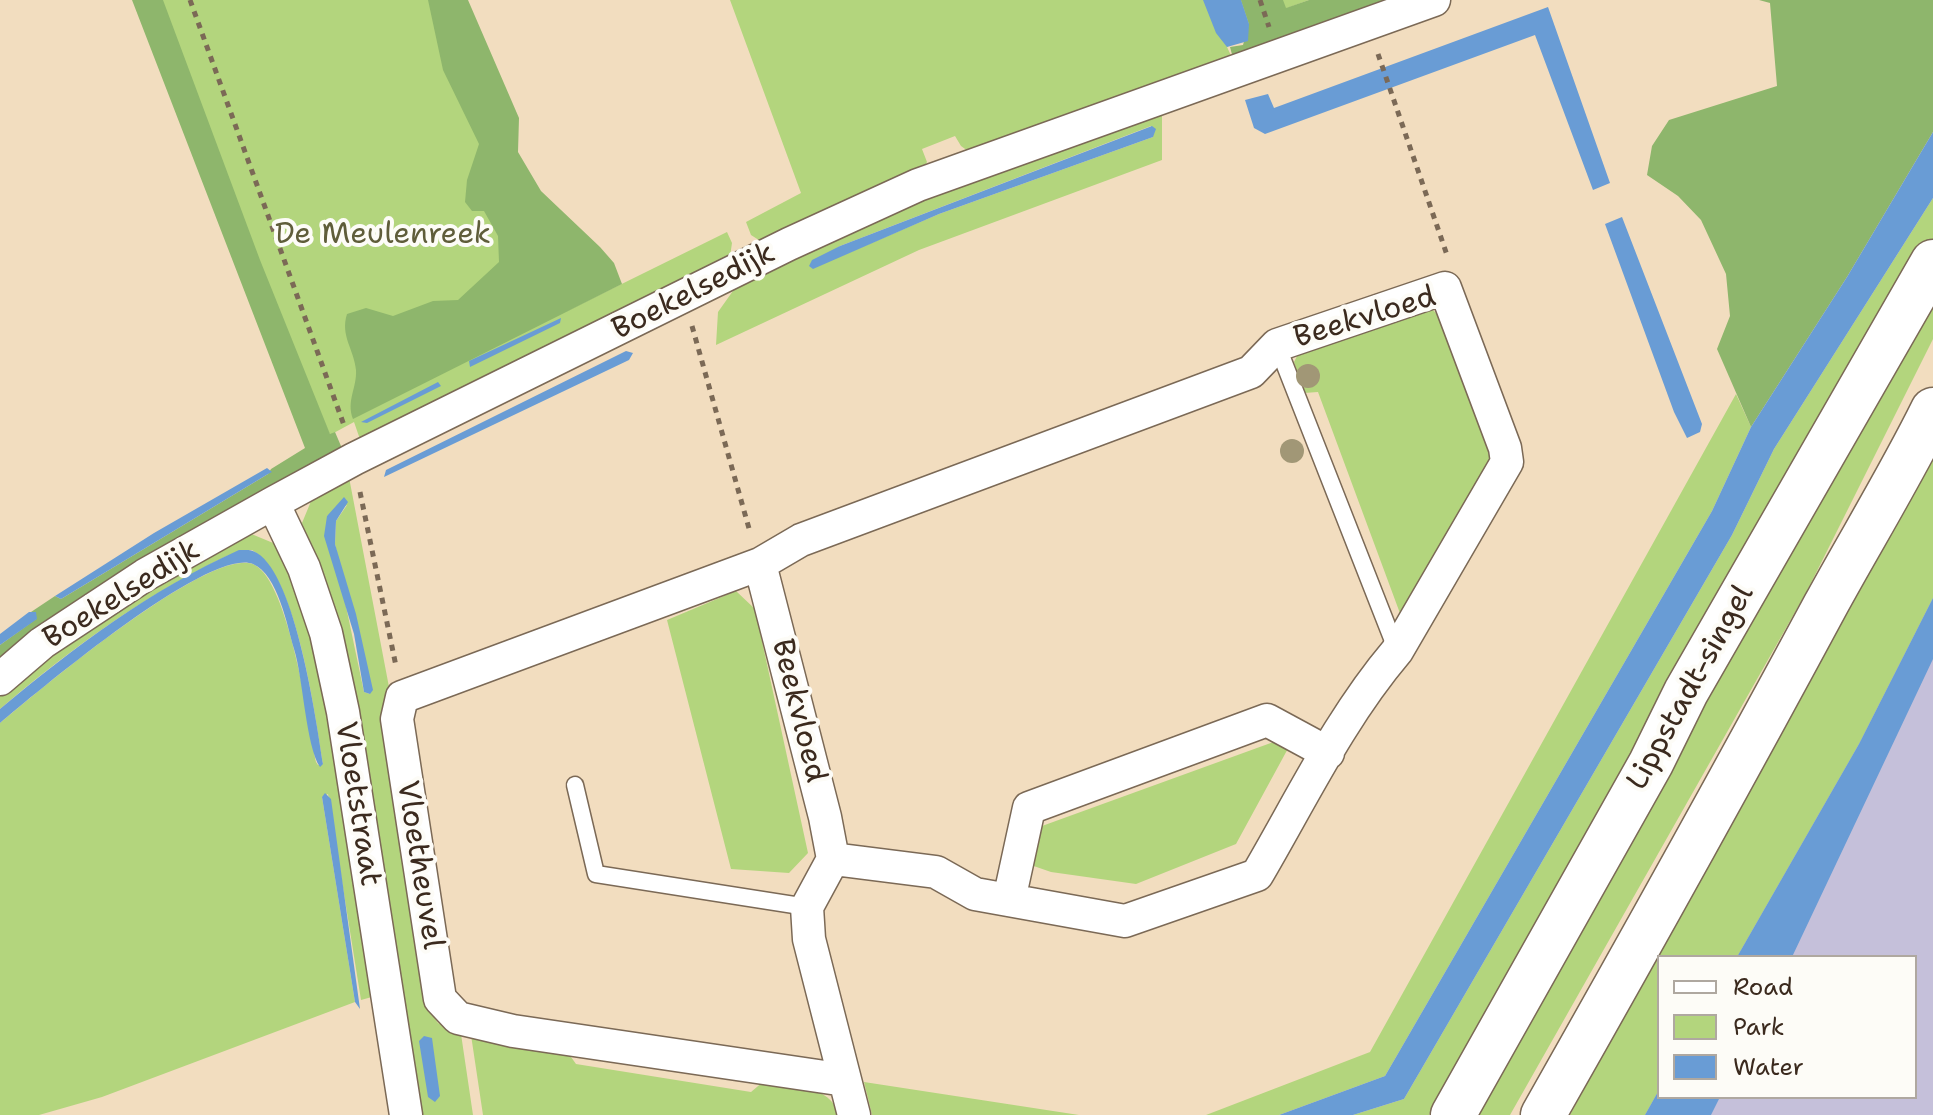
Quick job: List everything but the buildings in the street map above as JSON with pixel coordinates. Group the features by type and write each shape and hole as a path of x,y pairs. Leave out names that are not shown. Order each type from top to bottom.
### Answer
{"main road":[{"name":"Lippstadt-singel","path":"1453,1115 1651,763 1686,692 1933,262"},
{"path":"1543,1115 1686,863 1832,594 1895,488 1933,410"}],"street":[{"name":"Boekelsedijk","path":"0,679 42,643 145,575 354,459 918,185 1434,0"},
{"name":"Beekvloed","path":"1445,288 1505,448 1507,462 1397,651 1378,674 1328,753 1257,875 1125,921 975,894 936,872 833,859 760,564 801,540 1251,372 1277,345 1445,288"},
{"name":"Vloetstraat","path":"273,503 304,568 330,649 406,1115"},
{"path":"402,697 760,564"},
{"name":"Vloetheuvel","path":"402,697 397,719 440,999 458,1018 513,1031 845,1080"},
{"path":"1009,900 1029,808 1267,720 1328,753"},
{"path":"833,859 807,907 809,939 854,1115"}],"lane":[{"path":"1277,345 1397,651"},
{"path":"575,785 596,874 807,907"}],"path":[{"path":"190,0 354,459 402,697"},
{"path":"1382,63 1448,249 1445,288"},
{"path":"685,298 760,564"}],"shaded area":[{"path":"1933,431 1933,1115 1577,1115 1657,962 1657,1099 1917,1099 1917,955 1661,955"}],"green space":[{"path":"132,0 163,0 260,260 330,434 335,432 344,453 0,666 0,645 36,619 31,612 55,596 61,599 268,474 305,448"},
{"name":"De Meulenreek","path":"139,0 450,0 567,311 727,232 732,243 729,263 362,445 354,422 330,435"},
{"path":"428,0 468,0 519,118 518,152 541,191 614,263 622,284 353,419 351,406 356,370 346,336 347,314 366,308 393,316 433,301 458,300 499,262 498,236 484,211 472,211 465,202 467,180 479,144 443,70"},
{"path":"730,0 1309,0 1287,8 1227,47 1234,62 972,154 961,146 955,136 922,149 927,162 919,175 765,244 751,235 746,222 801,193"},
{"path":"1241,0 1283,0 1286,8 1309,0 1406,0 1234,62 1230,47 1243,45 1249,24"},
{"path":"1759,0 1933,0 1933,132 1847,277 1751,427 1717,349 1730,316 1726,274 1701,220 1678,196 1647,175 1652,146 1669,120 1777,86 1770,3"},
{"path":"1162,112 1162,160 919,250 716,345 718,312 740,281 892,210","holes":["1151,126 1153,137 939,214 813,268 840,246"]},
{"path":"1933,198 1933,245 1615,783 1429,1115 1353,1115 1404,1099 1732,535 1774,449"},
{"path":"1933,292 1933,339 1807,591 1510,1115 1474,1115 1737,631"},
{"path":"1414,308 1432,309 1443,320 1494,456 1401,616 1318,392 1304,393 1294,362 1299,352"},
{"path":"1736,394 1751,427 1712,511 1385,1076 1279,1115 1206,1115 1370,1052"},
{"path":"1933,437 1933,598 1859,744 1738,955 1657,955 1657,1094 1645,1115 1570,1115"},
{"path":"348,472 389,687 380,718 429,1010 438,1023 461,1034 473,1115 415,1115 302,523 314,494","holes":["347,505 336,521 335,544 370,694 364,692 327,516"]},
{"path":"249,533 278,545 318,640 379,995 361,1000 328,794 322,797 355,1002 102,1097 39,1115 0,1115 0,723 49,682 166,597 203,576 234,564 255,565 267,577 278,598 296,656 316,762 323,764 309,681 292,616 268,564 252,550 220,559 140,604 68,654 0,709 0,690 155,580"},
{"path":"736,591 755,609 808,853 789,873 731,869 667,620"},
{"path":"1279,740 1291,743 1236,844 1136,884 1051,872 1025,863 1031,830"},
{"path":"471,1035 566,1050 576,1064 751,1092 764,1081 808,1088 827,1097 839,1115 483,1115"},
{"path":"864,1082 1079,1115 872,1115"}],"water":[{"path":"1203,0 1241,0 1249,24 1248,41 1227,47 1216,33"},
{"path":"1548,7 1610,183 1593,190 1535,35 1265,134 1254,128 1245,100 1268,94 1274,108"},
{"path":"1152,126 1156,129 1153,137 939,214 813,269 809,266 812,260 840,246"},
{"path":"1933,132 1933,198 1774,449 1732,535 1404,1099 1353,1115 1279,1115 1385,1076 1712,511 1751,427 1847,277"},
{"path":"1622,217 1702,424 1700,432 1687,438 1674,412 1605,224"},
{"path":"561,318 560,323 470,367 469,361"},
{"path":"626,351 633,353 629,360 384,477 386,470"},
{"path":"438,382 441,386 367,423 361,422"},
{"path":"267,468 272,472 61,599 55,596 154,533"},
{"path":"344,497 348,502 336,521 335,544 356,614 373,690 370,694 364,692 354,634 324,536 327,516"},
{"path":"239,550 257,553 271,567 283,590 309,684 323,764 320,767 311,744 297,661 285,614 269,579 253,564 231,564 164,598 85,654 0,723 0,709 114,621 175,583"},
{"path":"1933,598 1933,659 1793,955 1738,955 1859,744"},
{"path":"29,612 36,612 37,619 0,645 0,634"},
{"path":"325,793 331,799 360,1009 355,1002 322,797"},
{"path":"424,1036 432,1038 440,1096 435,1102 428,1097 419,1041"},
{"path":"1657,1094 1657,1099 1719,1099 1711,1115 1645,1115"}]}
